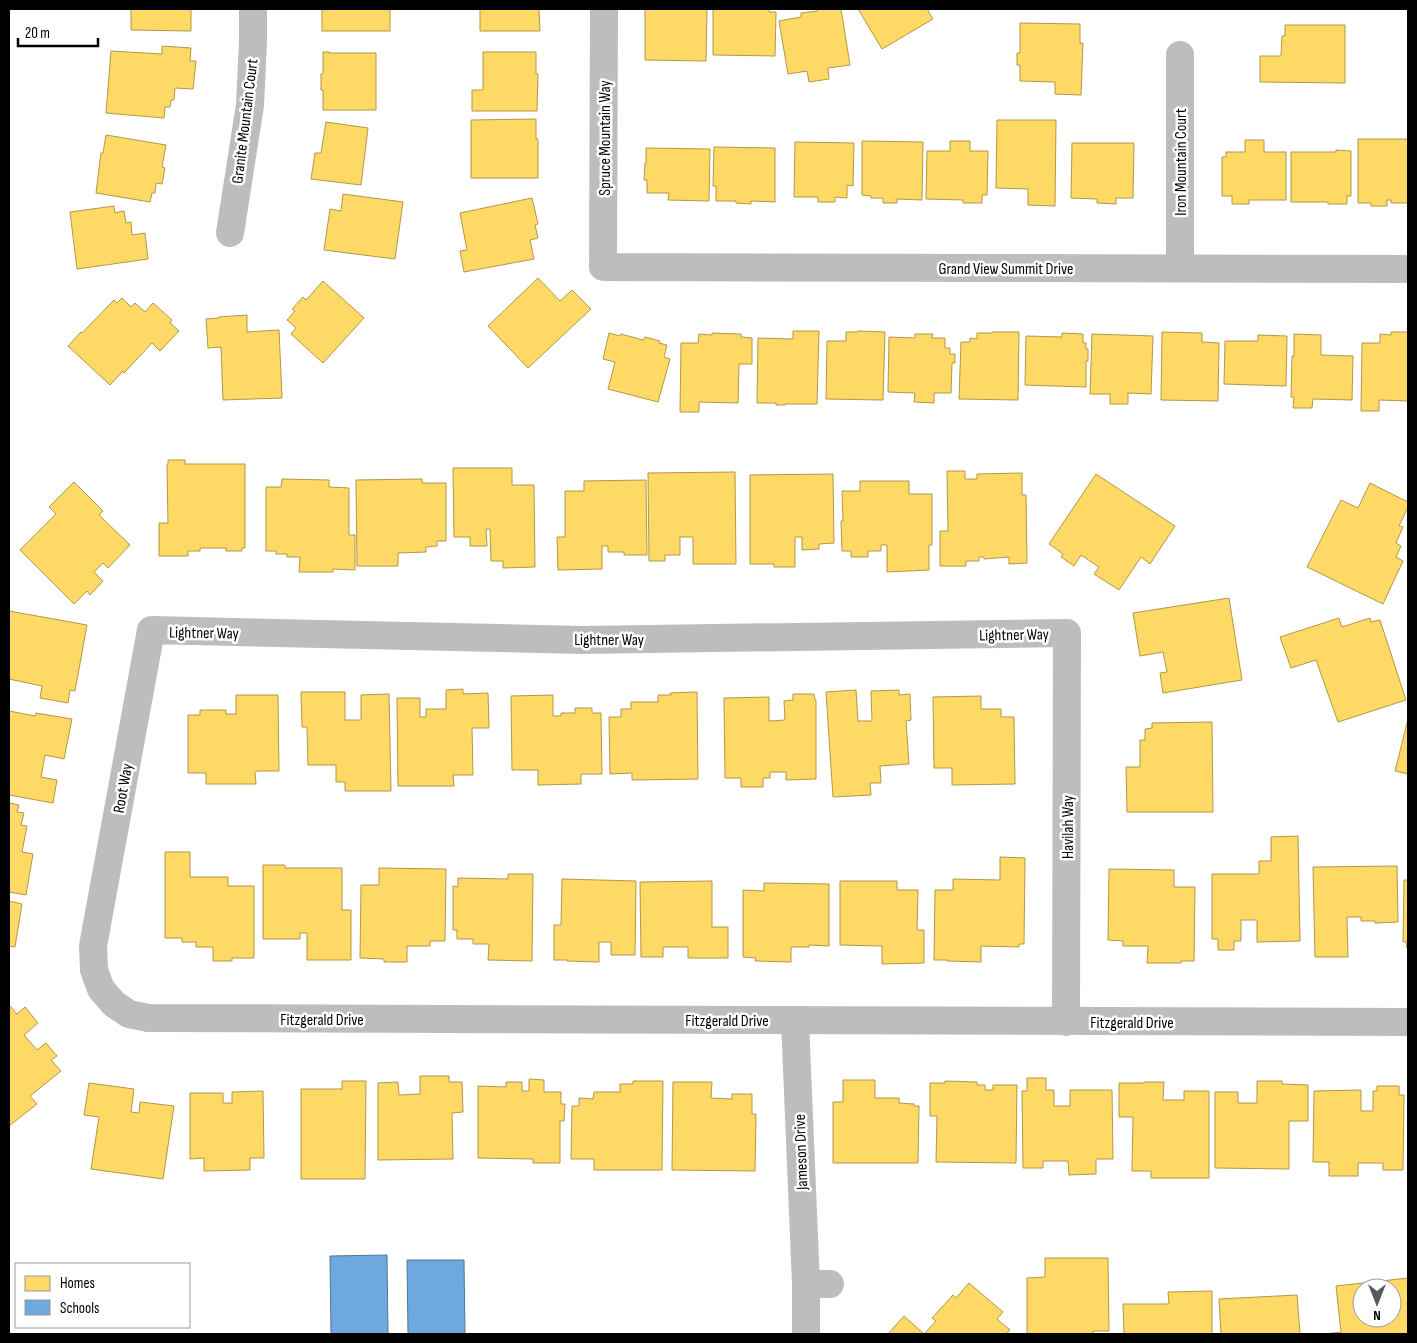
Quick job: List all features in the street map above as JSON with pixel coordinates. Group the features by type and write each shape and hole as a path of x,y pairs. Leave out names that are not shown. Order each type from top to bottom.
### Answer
{"street":[{"name":"Granite Mountain Court","path":"230,233 250,105 253,9"},
{"name":"Spruce Mountain Way","path":"603,267 604,9"},
{"name":"Iron Mountain Court","path":"1180,55 1180,268"},
{"name":"Grand View Summit Drive","path":"603,267 1408,269"},
{"name":"Lightner Way","path":"151,630 582,640 1067,633"},
{"name":"Root Way","path":"94,946 151,630"},
{"name":"Havilah Way","path":"1066,1022 1067,633"},
{"name":"Fitzgerald Drive","path":"94,946 94,970 102,989 114,1004 129,1014 148,1018 1408,1022"},
{"name":"Jameson Drive","path":"795,1021 818,1284 806,1334"}],"building: Homes":[{"path":"131,9 191,9 191,31 131,30"},
{"path":"322,9 390,9 390,31 322,31"},
{"path":"480,9 539,9 540,31 480,31"},
{"path":"645,9 707,9 706,61 645,60"},
{"path":"713,9 769,9 769,12 776,12 775,56 713,55"},
{"path":"817,9 841,9 850,65 828,68 829,79 809,82 807,71 788,74 779,21 801,17 801,13 817,11"},
{"path":"858,9 927,9 933,19 882,49"},
{"path":"1020,23 1080,24 1080,43 1083,43 1081,95 1055,94 1055,82 1020,81 1020,65 1017,65 1017,53 1020,53"},
{"path":"1285,25 1345,25 1345,83 1260,82 1260,56 1281,56 1282,36 1285,36"},
{"path":"162,46 191,48 190,61 196,61 193,89 175,88 174,100 171,100 170,107 165,107 164,118 106,113 111,51 162,54"},
{"path":"323,52 376,53 376,110 323,110 321,74 323,74"},
{"path":"483,52 536,52 536,74 538,74 537,111 472,111 472,90 483,90"},
{"path":"536,119 538,178 471,178 471,120"},
{"path":"997,120 1056,120 1055,206 1028,205 1028,189 996,188"},
{"path":"326,122 368,128 361,185 311,179 315,153 321,153"},
{"path":"106,135 166,145 162,167 165,168 162,184 156,183 155,193 152,193 150,202 96,193 101,153 103,153"},
{"path":"1358,139 1408,139 1408,203 1391,203 1391,200 1387,200 1387,206 1371,206 1371,203 1358,203"},
{"path":"1245,140 1264,140 1264,152 1286,152 1286,200 1249,200 1249,204 1232,204 1232,196 1222,196 1222,157 1226,157 1226,152 1245,152"},
{"path":"862,141 923,142 922,200 897,199 897,203 883,203 883,198 871,198 871,196 862,195"},
{"path":"950,141 970,141 970,151 988,151 987,195 982,195 982,203 963,203 963,200 926,199 927,151 950,151"},
{"path":"795,142 854,143 853,186 847,185 847,198 835,197 835,202 818,202 818,197 794,197"},
{"path":"1072,143 1134,143 1133,198 1116,198 1116,204 1097,203 1097,199 1071,198"},
{"path":"714,147 775,148 775,202 751,201 751,204 736,203 736,201 716,201 716,186 713,186"},
{"path":"646,148 710,149 709,201 668,200 669,193 647,193 647,180 644,180"},
{"path":"1336,150 1351,151 1351,196 1347,196 1347,204 1291,202 1291,152 1336,152"},
{"path":"343,194 403,202 395,259 324,250 330,209 341,211"},
{"path":"532,198 538,224 535,225 538,238 530,240 534,259 464,272 460,251 467,250 460,213"},
{"path":"114,206 115,213 124,211 126,223 131,222 132,235 145,233 148,259 77,269 70,212"},
{"path":"538,278 560,301 572,290 591,309 528,368 488,326"},
{"path":"323,281 364,318 323,363 291,334 296,328 287,320 295,311 292,309 303,297 306,300"},
{"path":"122,298 131,307 135,303 145,312 153,303 172,320 170,323 179,331 160,351 152,343 110,385 68,346 114,300 117,303"},
{"path":"247,315 247,332 279,330 282,398 223,400 221,347 208,348 206,319"},
{"path":"793,331 819,331 817,404 776,405 776,403 757,403 758,338 793,339"},
{"path":"846,332 885,332 883,400 826,399 827,341 846,341"},
{"path":"1019,332 1018,400 959,399 961,342 970,342 970,338 977,339 977,333"},
{"path":"1162,332 1202,333 1202,342 1219,343 1218,401 1161,400"},
{"path":"1391,332 1408,332 1408,401 1379,400 1379,411 1361,411 1362,343 1380,343 1380,334 1391,335"},
{"path":"609,333 643,340 645,337 667,345 664,357 670,359 658,402 608,389 615,362 603,359"},
{"path":"712,333 741,334 741,337 752,338 752,364 739,364 738,403 699,402 699,412 680,412 681,343 698,343 699,334 712,335"},
{"path":"1062,333 1083,334 1083,343 1086,343 1086,349 1088,349 1086,387 1025,385 1026,336 1062,337"},
{"path":"915,334 933,334 932,338 945,338 945,348 950,348 950,354 955,354 955,363 952,363 951,393 934,393 934,403 914,402 915,393 888,392 889,337 915,338"},
{"path":"1092,334 1153,336 1151,394 1128,393 1128,404 1110,404 1110,394 1090,394"},
{"path":"1294,334 1321,335 1321,355 1353,356 1352,400 1313,399 1312,408 1293,408 1294,397 1291,397"},
{"path":"1258,335 1287,336 1286,386 1224,384 1225,341 1258,341"},
{"path":"168,460 185,460 185,464 245,464 245,548 242,548 242,551 226,551 226,548 200,548 200,551 188,551 188,556 159,556 159,523 168,523"},
{"path":"453,468 512,468 512,485 534,485 535,567 503,568 503,561 491,561 490,529 486,529 487,546 470,546 470,537 454,537"},
{"path":"947,471 965,471 965,479 977,479 977,474 1022,473 1022,495 1026,495 1027,563 1009,564 1009,557 984,559 984,557 979,557 979,561 966,561 966,566 940,566 940,531 948,531"},
{"path":"735,472 736,564 693,564 693,537 680,537 680,555 665,555 665,561 649,561 648,473"},
{"path":"833,474 834,543 819,544 819,549 802,550 802,537 795,537 795,567 774,567 774,564 750,564 750,475"},
{"path":"1096,474 1175,526 1150,564 1141,557 1119,590 1094,574 1099,567 1081,555 1074,566 1061,557 1063,554 1049,544"},
{"path":"282,479 329,480 329,487 349,488 349,535 355,535 355,570 333,569 333,572 299,572 300,557 287,557 287,554 276,554 276,551 266,551 266,487 281,487"},
{"path":"422,479 422,483 446,483 446,541 437,541 437,546 426,547 426,552 398,553 398,566 357,566 356,480"},
{"path":"646,480 647,555 624,555 624,552 608,552 608,546 602,546 602,569 558,570 557,537 565,537 565,491 584,491 584,481"},
{"path":"860,481 909,481 909,494 932,494 932,545 929,545 929,570 887,572 887,545 881,545 881,551 868,551 868,557 851,557 851,551 842,551 842,491 860,491"},
{"path":"74,482 103,511 99,515 130,545 108,568 103,563 94,572 103,581 90,595 87,591 74,604 20,550 56,514 49,507"},
{"path":"1370,483 1408,502 1408,507 1399,526 1403,527 1396,543 1401,546 1396,557 1403,561 1383,604 1307,567 1341,500 1358,508"},
{"path":"1229,598 1242,680 1163,693 1160,673 1167,672 1163,652 1140,656 1133,613"},
{"path":"9,611 87,625 75,691 70,690 68,703 40,698 42,686 9,679"},
{"path":"1339,618 1342,627 1370,618 1371,622 1380,620 1406,700 1338,722 1316,660 1291,668 1280,637"},
{"path":"463,689 463,694 488,693 489,728 472,728 473,775 453,775 454,786 398,786 397,698 420,698 420,717 426,717 426,709 446,709 446,690"},
{"path":"856,690 858,721 872,721 871,691 899,690 899,695 910,694 911,720 906,721 909,764 880,766 881,783 870,783 871,795 833,797 826,692"},
{"path":"301,692 345,692 345,720 361,720 361,695 389,694 391,791 345,791 345,782 336,782 336,765 308,765 307,727 302,727"},
{"path":"697,692 698,779 632,780 632,773 610,774 609,717 621,717 621,709 631,709 631,702 658,702 658,695"},
{"path":"793,694 814,694 816,700 816,779 786,780 786,772 770,772 770,778 763,778 763,787 741,787 741,778 725,778 724,698 769,697 769,721 785,720 784,701 793,700"},
{"path":"236,695 278,695 279,771 257,771 255,773 256,784 206,784 206,773 188,773 188,715 200,715 200,710 226,710 226,714 236,714"},
{"path":"553,695 553,716 561,716 561,713 575,713 575,708 592,708 592,713 601,713 602,774 581,774 581,784 538,785 538,770 512,770 511,696"},
{"path":"981,696 981,709 1001,709 1001,717 1014,717 1015,784 952,785 952,768 934,768 933,697"},
{"path":"9,711 35,716 36,713 72,719 64,759 45,755 41,777 57,780 53,803 9,795"},
{"path":"1408,719 1408,774 1395,771"},
{"path":"1212,722 1213,812 1127,812 1126,767 1140,767 1140,740 1145,740 1145,729 1152,728 1152,723"},
{"path":"9,803 19,805 17,812 24,813 21,825 27,826 22,852 33,854 26,895 9,892"},
{"path":"1298,836 1300,941 1257,942 1257,920 1241,920 1241,941 1234,941 1234,950 1218,950 1218,939 1212,939 1212,874 1259,874 1259,861 1271,861 1271,837"},
{"path":"165,852 190,852 190,877 228,877 228,886 254,886 254,958 232,958 232,961 213,961 213,947 196,947 196,942 182,942 182,938 165,938"},
{"path":"1000,857 1025,858 1024,944 1019,944 1019,947 981,946 981,962 934,960 935,890 953,890 953,879 1000,880"},
{"path":"263,865 285,865 285,868 342,868 342,910 351,910 351,960 307,960 307,933 300,933 300,939 263,939"},
{"path":"1397,866 1398,922 1375,923 1375,921 1361,921 1361,917 1347,917 1348,957 1315,957 1313,867"},
{"path":"379,868 446,869 445,941 430,941 430,946 407,946 407,962 384,962 384,959 360,958 361,885 379,885"},
{"path":"1109,869 1174,870 1174,887 1195,887 1194,961 1147,963 1148,946 1123,946 1123,941 1108,940"},
{"path":"508,874 533,874 532,961 488,960 489,944 473,944 473,939 457,939 457,930 453,930 453,886 458,887 458,878 508,879"},
{"path":"562,879 636,881 635,955 611,955 611,942 599,942 599,962 554,960 554,925 561,925"},
{"path":"1404,880 1408,880 1408,947 1406,947 1407,942 1403,942"},
{"path":"712,881 712,927 728,927 728,958 688,958 688,947 663,947 663,957 641,957 640,882"},
{"path":"840,881 897,881 897,890 918,890 917,930 924,930 924,963 882,964 882,946 840,945"},
{"path":"764,883 829,884 829,946 809,945 809,947 791,947 791,962 755,961 756,958 743,957 743,890 764,891"},
{"path":"9,901 22,904 15,947 9,946"},
{"path":"9,1007 17,1014 25,1007 38,1023 24,1035 37,1050 46,1043 57,1056 51,1060 61,1071 30,1096 37,1104 9,1126"},
{"path":"420,1076 449,1076 449,1082 462,1082 463,1112 452,1113 453,1159 378,1160 378,1083 398,1082 399,1095 420,1094"},
{"path":"1027,1078 1046,1078 1046,1090 1054,1090 1054,1106 1070,1106 1070,1090 1112,1090 1113,1159 1096,1159 1096,1174 1069,1175 1068,1161 1043,1161 1043,1168 1023,1168 1022,1091 1027,1091"},
{"path":"529,1079 544,1080 544,1092 561,1092 561,1104 565,1104 564,1121 560,1121 560,1163 533,1163 533,1159 478,1158 478,1086 506,1087 506,1082 522,1082 522,1091 529,1091"},
{"path":"843,1080 875,1080 875,1098 899,1098 899,1103 919,1106 918,1163 833,1163 833,1102 843,1102"},
{"path":"342,1081 366,1081 365,1179 301,1179 301,1089 342,1089"},
{"path":"633,1081 663,1081 662,1170 594,1170 594,1159 571,1159 572,1106 579,1106 579,1098 593,1099 594,1092 620,1092 620,1084 633,1084"},
{"path":"945,1081 977,1082 977,1085 985,1085 985,1090 993,1090 993,1085 1017,1085 1016,1163 936,1162 937,1116 930,1116 930,1083 945,1083"},
{"path":"1257,1081 1282,1081 1282,1084 1308,1085 1308,1121 1289,1121 1289,1169 1215,1168 1215,1092 1238,1092 1238,1103 1257,1103"},
{"path":"673,1082 712,1082 711,1098 732,1099 732,1094 752,1094 752,1114 756,1114 755,1171 672,1170"},
{"path":"1164,1082 1163,1100 1184,1100 1184,1091 1209,1091 1209,1178 1151,1178 1151,1171 1132,1171 1133,1117 1119,1117 1119,1083"},
{"path":"89,1083 134,1089 131,1112 139,1113 140,1102 174,1106 163,1179 91,1169 99,1117 84,1115"},
{"path":"1377,1086 1399,1086 1399,1095 1404,1095 1403,1170 1383,1170 1383,1163 1358,1163 1358,1176 1329,1176 1329,1162 1313,1162 1314,1091 1361,1090 1361,1111 1373,1111 1373,1091 1377,1091"},
{"path":"263,1091 264,1158 250,1158 250,1170 204,1171 204,1158 190,1159 190,1093 223,1093 223,1103 232,1103 232,1092"},
{"path":"1045,1258 1108,1258 1109,1331 1093,1331 1093,1334 1027,1334 1027,1278 1045,1277"},
{"path":"1408,1278 1408,1334 1325,1334 1341,1332 1336,1286 1352,1284 1352,1328 1402,1328 1402,1279"},
{"path":"969,1283 1003,1312 997,1319 1010,1330 1006,1334 924,1334 936,1321 932,1318 953,1295 956,1298"},
{"path":"1212,1291 1212,1334 1124,1334 1123,1304 1169,1304 1168,1292"},
{"path":"1297,1295 1300,1334 1221,1334 1219,1299"},
{"path":"904,1316 924,1334 888,1334"}],"building: Schools":[{"path":"387,1255 388,1334 331,1334 330,1256"},
{"path":"407,1260 464,1260 465,1334 408,1334"}]}
